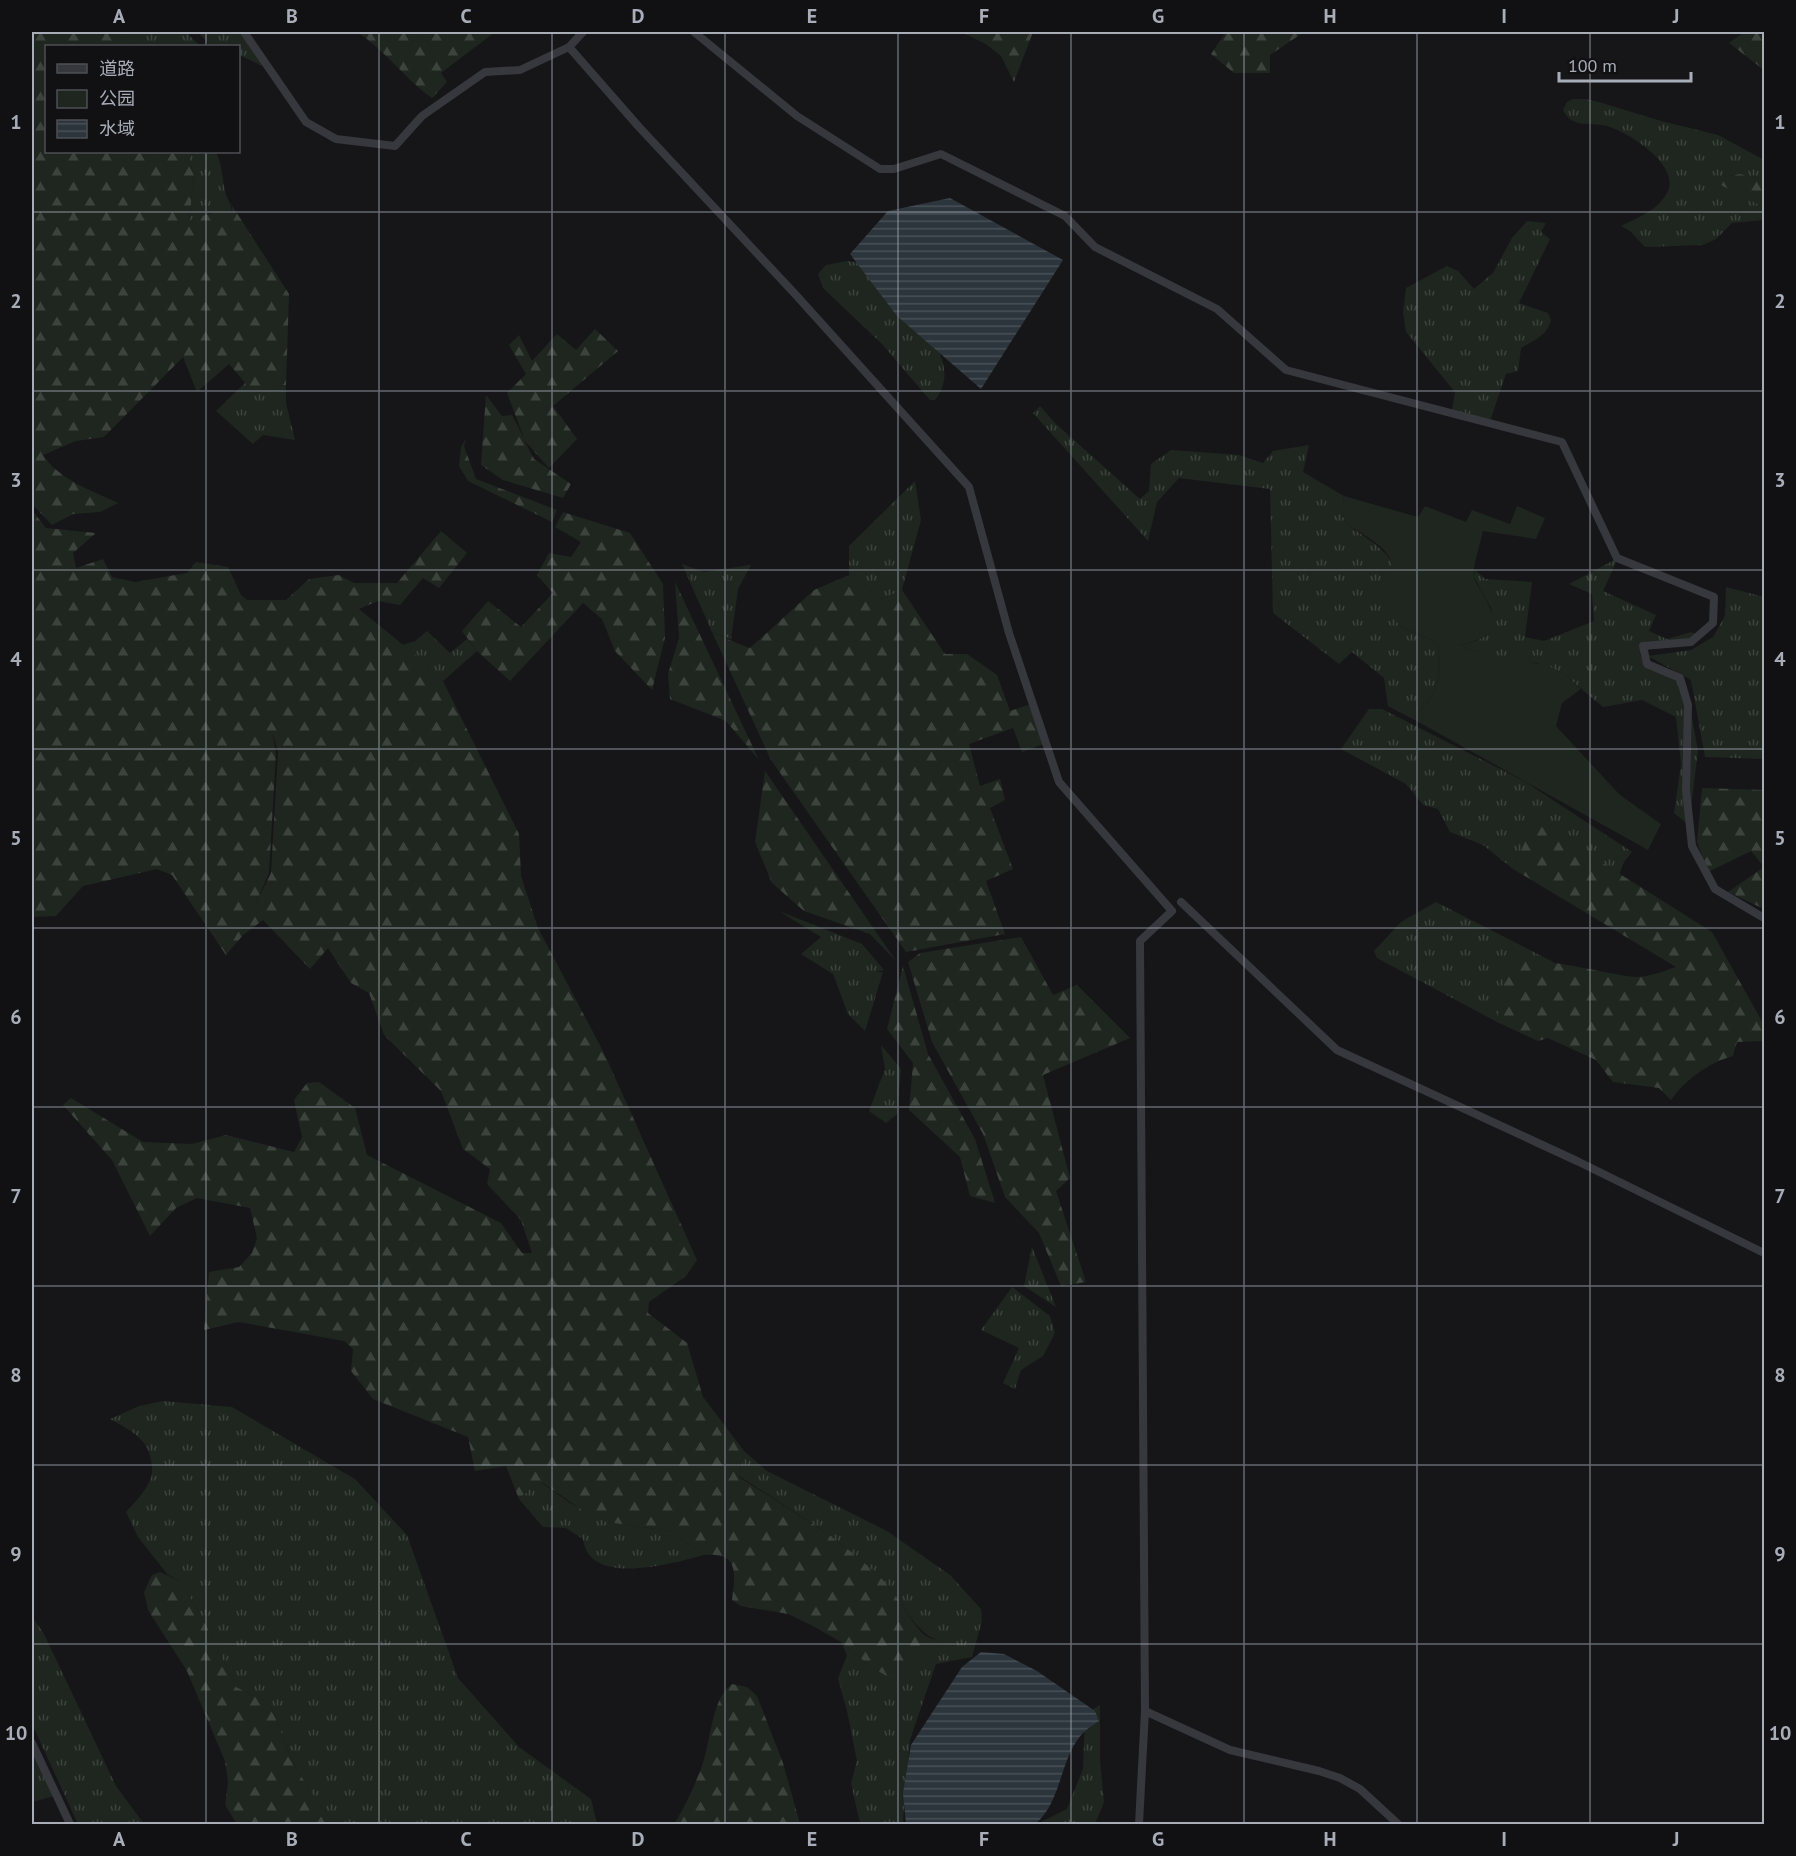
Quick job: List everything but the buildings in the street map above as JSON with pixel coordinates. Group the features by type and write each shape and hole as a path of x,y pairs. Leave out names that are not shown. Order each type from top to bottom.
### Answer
{"street":[{"path":"244,32 306,122 336,139 395,146 423,116 485,72 520,70 569,46 583,32"},
{"path":"694,32 797,116 880,169 894,169 940,154 975,170 1065,216 1095,248 1217,309 1286,370 1563,442 1617,558 1714,597 1713,623 1691,642 1643,646 1647,664 1680,678 1688,705 1686,790 1692,846 1715,890 1764,918"},
{"path":"569,46 639,127 795,294 969,488 1009,633 1059,782 1172,910 1140,941 1145,1711 1139,1824"},
{"path":"1181,903 1337,1050 1577,1161 1764,1253"},
{"path":"1145,1711 1230,1750 1340,1778 1359,1789 1398,1824"},
{"path":"32,1743 70,1824"}],"green space":[{"path":"32,32 121,32 131,45 45,45 45,153 187,153 194,176 189,221 214,213 231,214 232,207 229,201 289,294 286,385 255,391 229,364 197,392 183,357 104,437 76,441 43,455 67,478 118,503 100,512 73,514 52,525 32,504"},
{"path":"121,32 186,32 199,45 131,45"},
{"path":"198,32 241,32 265,67 240,55 240,45 209,45"},
{"path":"357,32 495,32 441,73 447,82 432,98 377,47"},
{"path":"961,32 1033,32 1014,82 1001,56 986,44"},
{"path":"1226,32 1304,32 1270,55 1270,73 1234,73 1211,54"},
{"path":"1744,32 1757,32 1764,38 1764,70 1729,43"},
{"path":"1573,99 1599,102 1718,135 1764,160 1764,180 1740,174 1710,179 1764,207 1764,220 1732,223 1716,239 1703,245 1645,247 1630,231 1621,226 1646,213 1662,201 1670,184 1668,173 1652,153 1628,136 1607,126 1582,124 1572,120 1563,110 1567,102"},
{"path":"187,153 216,153 225,191 231,205 231,215 209,213 189,222 194,176"},
{"path":"1740,174 1764,180 1764,207 1709,179"},
{"path":"1527,221 1546,223 1541,232 1550,239 1519,303 1548,313 1551,320 1543,334 1521,348 1518,371 1506,374 1490,421 1452,410 1455,392 1406,332 1403,312 1406,288 1447,266 1458,271 1474,289 1493,273 1512,238"},
{"path":"847,261 874,265 933,341 943,364 944,376 942,388 935,400 930,400 882,344 823,288 818,274 826,265"},
{"path":"595,329 618,351 553,406 577,439 549,468 524,440 534,459 571,484 563,498 503,480 481,465 486,395 502,416 512,415 524,438 507,393 526,374 509,345 519,335 532,361 557,334 576,350"},
{"path":"245,383 255,390 286,385 286,403 295,440 263,435 253,444 216,411"},
{"path":"1040,406 1056,424 1140,499 1149,491 1151,464 1171,450 1239,455 1263,463 1273,451 1309,445 1303,472 1344,496 1343,516 1347,524 1375,544 1387,555 1393,565 1391,580 1400,626 1438,643 1438,677 1429,700 1413,719 1388,706 1384,678 1352,652 1339,664 1273,613 1270,489 1179,478 1157,502 1148,541 1033,413"},
{"path":"466,438 464,446 476,479 557,510 552,522 468,481 459,466 461,447"},
{"path":"915,481 921,520 902,590 882,599 849,575 849,546"},
{"path":"1344,496 1418,517 1425,506 1466,522 1472,510 1510,524 1517,506 1545,518 1536,539 1483,531 1475,561 1474,577 1489,606 1494,623 1488,634 1460,645 1474,651 1549,666 1566,676 1581,689 1562,703 1556,726 1620,795 1661,824 1648,850 1413,719 1429,700 1436,685 1439,667 1438,643 1400,626 1382,603 1392,569 1391,561 1371,539 1345,521"},
{"path":"32,510 46,528 96,533 73,553 76,568 103,559 112,577 135,582 187,573 196,562 228,567 241,595 247,600 286,600 309,579 339,575 354,583 397,583 441,531 467,553 439,588 423,578 400,605 378,601 359,609 418,657 443,681 519,834 521,876 538,928 604,1053 697,1260 686,1276 649,1302 648,1313 687,1343 703,1397 744,1451 739,1477 814,1525 851,1552 890,1587 926,1636 932,1639 943,1638 910,1669 893,1676 885,1675 871,1667 841,1642 813,1626 788,1614 741,1606 732,1600 734,1574 729,1561 716,1555 704,1555 670,1531 607,1522 592,1517 543,1483 531,1488 519,1499 506,1466 475,1471 468,1437 373,1399 351,1371 353,1349 344,1341 239,1322 204,1330 209,1272 239,1267 252,1253 257,1238 250,1208 197,1198 176,1208 150,1236 112,1160 63,1105 71,1098 143,1142 192,1144 226,1135 294,1152 302,1137 294,1100 307,1083 319,1082 355,1108 367,1155 501,1223 522,1253 532,1253 521,1220 487,1184 490,1169 463,1149 441,1091 384,1035 369,993 351,983 328,948 310,969 263,920 243,935 226,955 172,875 157,869 83,886 56,916 32,917","holes":["272,732 278,752 271,873 256,903 269,873 276,753"]},
{"path":"563,512 630,533 663,584 665,638 652,690 615,651 602,619 583,603 510,681 477,651 462,631 488,601 521,627 553,593 537,575 549,553 571,557 581,542 555,527"},
{"path":"1618,558 1603,591 1656,615 1649,631 1667,639 1691,632 1703,637 1647,646 1640,654 1645,667 1686,685 1698,751 1689,825 1674,813 1681,764 1676,717 1642,700 1603,707 1566,676 1537,663 1516,661 1459,645 1479,640 1493,626 1491,608 1474,577 1475,570 1485,579 1532,582 1525,637 1544,641 1594,621 1592,594 1569,584"},
{"path":"682,564 704,572 751,565 738,589 731,639 712,632"},
{"path":"849,575 882,599 902,590 945,654 967,654 997,675 1010,711 1034,703 1049,742 1022,752 1013,728 969,744 980,786 1000,779 1005,800 990,808 1013,869 986,881 1005,934 906,952 771,760 712,632 750,648 814,590"},
{"path":"675,582 759,760 726,721 670,699 668,674 679,638"},
{"path":"1726,587 1764,597 1764,759 1705,757 1691,680 1648,656 1691,650 1713,637 1725,616"},
{"path":"427,631 450,653 467,639 477,651 443,681 402,645 415,641"},
{"path":"1369,709 1382,709 1524,781 1632,852 1624,862 1619,875 1534,821 1513,869 1483,845 1450,832 1438,809 1423,805 1406,784 1341,749"},
{"path":"765,771 896,961 870,934 804,911 772,883 755,842"},
{"path":"1702,788 1764,790 1764,867 1751,851 1708,872 1697,842"},
{"path":"1534,820 1712,932 1764,1025 1764,1041 1737,1042 1733,1056 1698,1073 1671,1100 1659,1088 1613,1082 1596,1060 1548,1038 1538,1041 1497,1022 1502,991 1510,969 1523,962 1554,963 1636,977 1676,967 1513,869"},
{"path":"1764,867 1764,909 1728,892"},
{"path":"1436,902 1557,964 1522,962 1507,975 1497,1022 1377,958 1374,951 1401,922"},
{"path":"779,911 862,944 884,970 876,972 883,972 865,1031 848,1014 833,974 801,954 821,937"},
{"path":"1021,937 1053,995 1077,985 1130,1038 1043,1075 1070,1178 1056,1191 1086,1282 1061,1286 1039,1233 1005,1197 983,1134 932,1042 908,962 920,953"},
{"path":"903,966 928,1054 975,1139 995,1203 970,1196 960,1157 909,1110 913,1063 887,1029"},
{"path":"881,1045 901,1069 897,1114 886,1123 869,1111 885,1069"},
{"path":"1032,1247 1056,1307 1024,1286"},
{"path":"1012,1287 1050,1316 1055,1333 1043,1356 1021,1370 1015,1389 1003,1383 1019,1348 981,1330"},
{"path":"163,1401 232,1407 355,1479 407,1535 458,1678 519,1747 591,1799 597,1824 334,1824 294,1764 271,1707 263,1700 236,1687 205,1623 181,1582 168,1575 138,1537 126,1512 149,1483 152,1474 151,1460 141,1440 110,1419 139,1406"},
{"path":"744,1451 767,1471 887,1531 950,1575 981,1609 982,1621 972,1657 936,1664 910,1740 903,1821 905,1824 862,1824 859,1819 851,1783 857,1761 838,1679 847,1655 841,1642 871,1667 910,1669 942,1639 934,1639 918,1627 884,1581 850,1551 739,1476"},
{"path":"542,1483 570,1503 607,1522 670,1531 704,1555 673,1563 634,1568 616,1568 600,1563 589,1554 583,1539 566,1528 543,1527 519,1499 531,1488"},
{"path":"160,1572 181,1582 205,1623 236,1687 263,1700 271,1707 294,1764 334,1824 237,1824 225,1805 228,1782 225,1761 187,1671 148,1610 144,1592 152,1575"},
{"path":"32,1617 43,1632 116,1786 144,1824 78,1824 32,1724"},
{"path":"732,1684 747,1687 757,1696 783,1763 800,1824 674,1824 702,1766 712,1722 720,1700"},
{"path":"1100,1705 1100,1761 1104,1802 1095,1824 1037,1824 1067,1809 1083,1769 1085,1714"},
{"path":"32,1748 54,1796 32,1802"}],"water":[{"path":"950,198 1063,260 981,389 897,316 850,254 888,211"},
{"path":"981,1652 1004,1654 1037,1671 1095,1711 1099,1721 1076,1742 1051,1804 1035,1824 906,1824 903,1793 911,1745 962,1667"}]}
